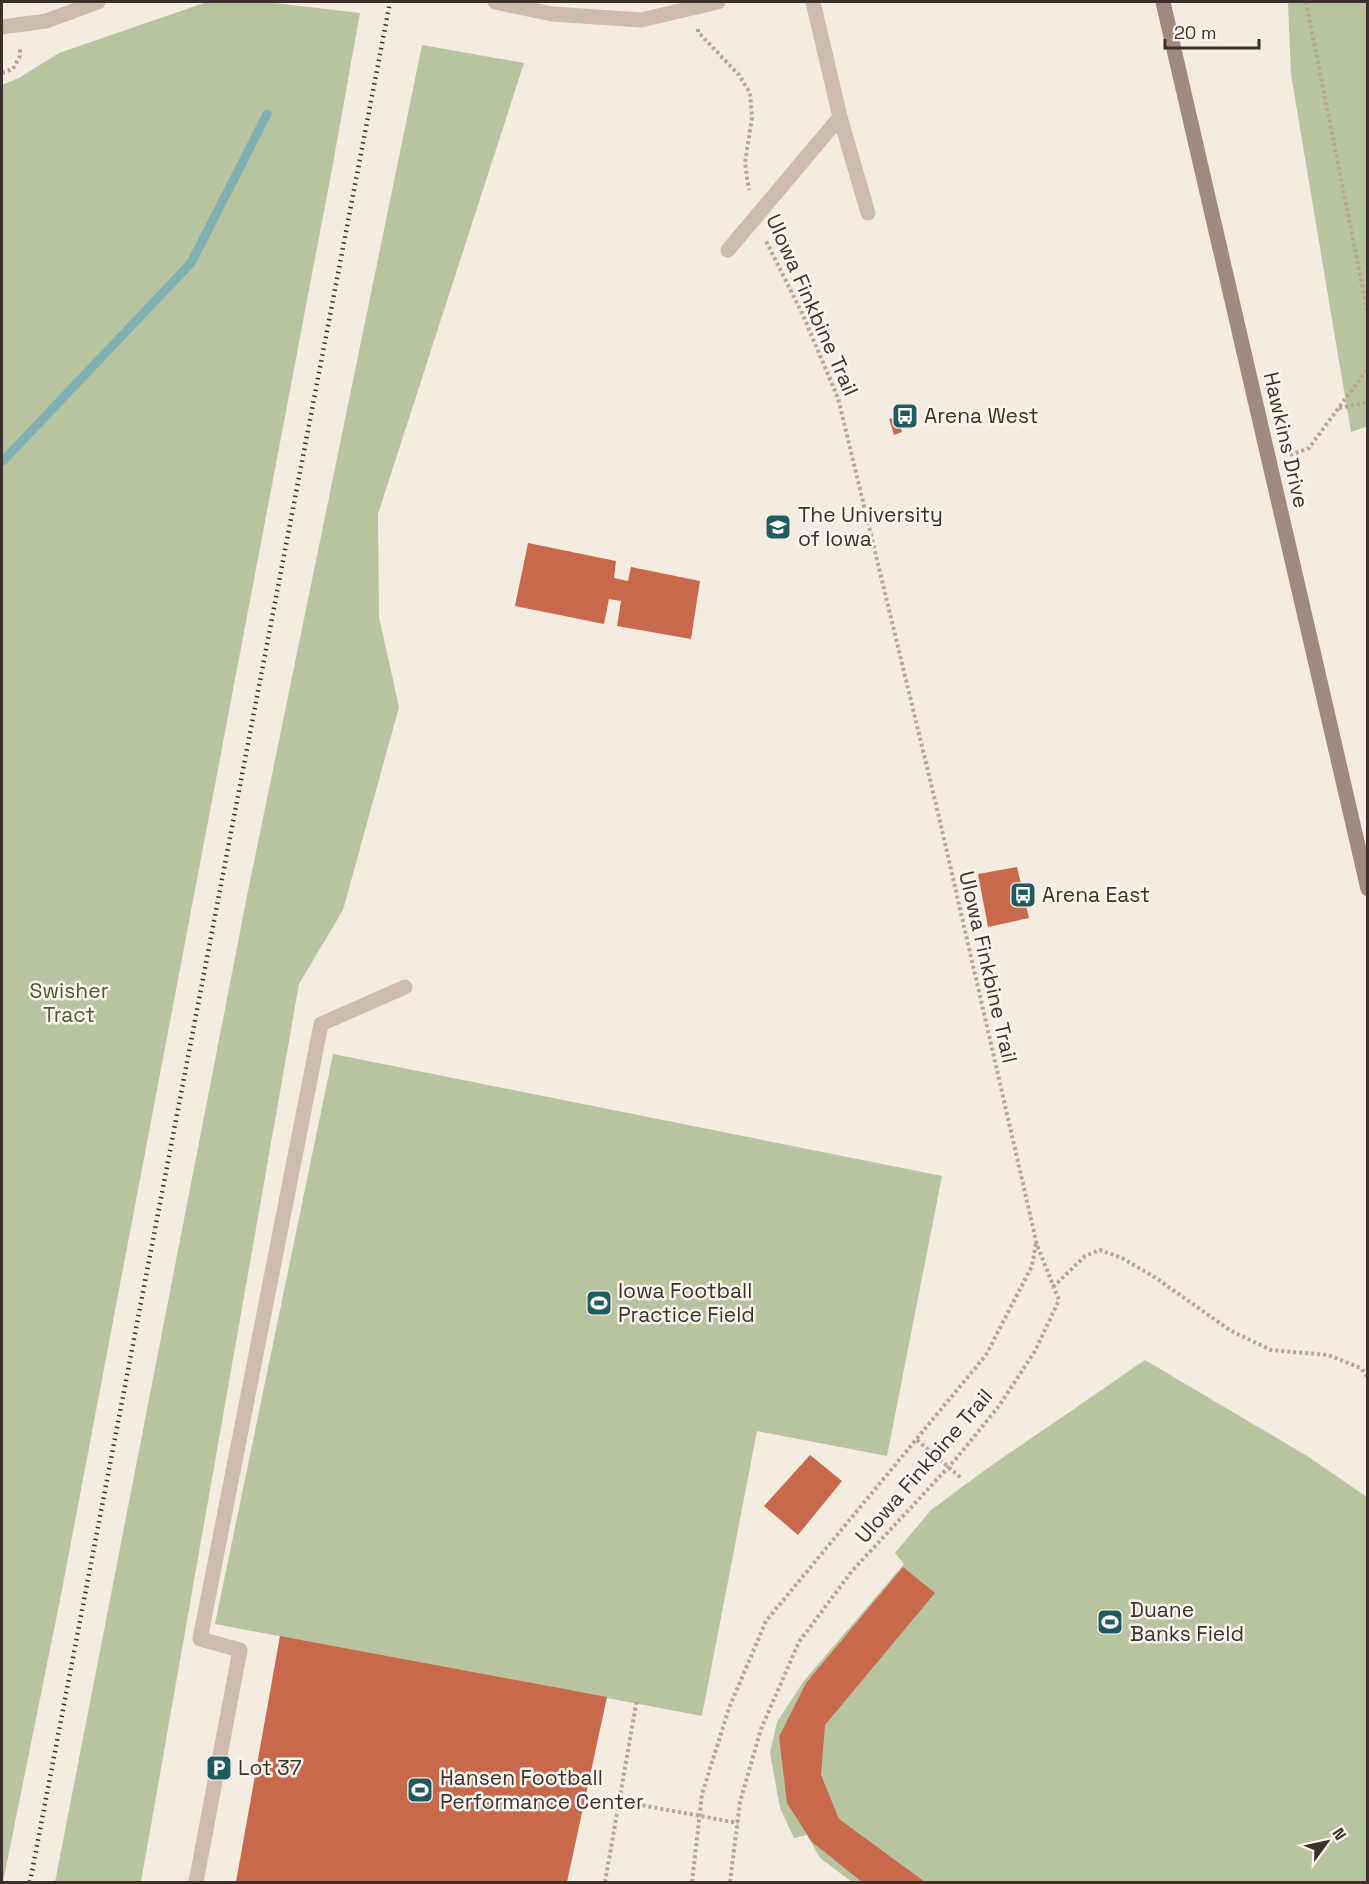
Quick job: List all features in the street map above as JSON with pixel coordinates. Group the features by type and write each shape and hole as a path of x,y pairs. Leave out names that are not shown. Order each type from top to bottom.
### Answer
{"street":[{"path":"2,27 46,21 98,2"},
{"path":"495,2 552,14 632,20 641,20 718,2"},
{"path":"813,2 840,117 868,213"},
{"name":"Hawkins Drive","path":"1163,2 1368,889"},
{"path":"728,250 840,117"},
{"path":"196,1882 240,1650 200,1639 321,1024 405,987"}],"path":[{"path":"1306,2 1368,315"},
{"name":"UIowa Finkbine Trail","path":"694,8 698,32 739,75 750,93 752,118 745,163 750,199 761,231 802,313 838,398 936,806 1036,1240 1059,1300 1035,1351 999,1406 948,1467 852,1570 800,1642 761,1728 740,1802 730,1882"},
{"path":"1270,464 1309,448 1368,368"},
{"path":"1338,408 1368,402"},
{"path":"692,1882 702,1794 729,1708 766,1621 986,1354 1032,1266 1036,1240"},
{"path":"1053,1287 1084,1256 1100,1250 1122,1258 1156,1278 1231,1331 1271,1350 1328,1355 1361,1368 1368,1378"},
{"path":"917,1440 961,1478"},
{"path":"605,1882 637,1699"},
{"path":"619,1801 738,1823"}],"green space":[{"name":"Swisher Tract","path":"207,2 266,2 360,13 61,1595 2,1882 2,85 19,78 59,53"},
{"path":"1288,2 1367,2 1368,426 1351,432 1291,75"},
{"path":"422,45 524,63 378,514 379,617 399,707 343,910 299,984 141,1882 55,1882 247,896"},
{"name":"Iowa Football Practice Field","path":"333,1054 942,1176 887,1456 757,1431 702,1716 215,1624"},
{"name":"Duane Banks Field","path":"1145,1360 1307,1456 1367,1497 1367,1882 852,1882 820,1858 807,1835 794,1838 780,1808 770,1753 777,1722 803,1682 904,1564 895,1553 931,1510"}],"building":[{"path":"898,417 902,432 894,435 889,419"},
{"path":"528,543 616,561 614,578 628,581 631,567 700,581 691,639 617,626 621,601 609,599 604,624 515,606"},
{"path":"1017,867 1029,918 988,927 978,874"},
{"path":"810,1455 842,1481 798,1535 764,1506"},
{"path":"903,1567 935,1593 825,1725 821,1775 839,1819 925,1882 862,1882 812,1842 787,1803 779,1737 806,1683"},
{"name":"Hansen Football Performance Center","path":"280,1636 607,1697 567,1882 236,1882"}],"waterway":[{"path":"2,462 191,263 267,114"}],"railway":[{"path":"30,1882 390,2"}],"place":[{"name":"Arena West","path":"905,416"},
{"name":"The University of Iowa","path":"778,527"},
{"name":"Arena East","path":"1023,895"},
{"name":"Iowa Football Practice Field","path":"599,1303"},
{"name":"Duane Banks Field","path":"1110,1622"},
{"name":"Lot 37","path":"219,1768"},
{"name":"Hansen Football Performance Center","path":"420,1790"}]}
